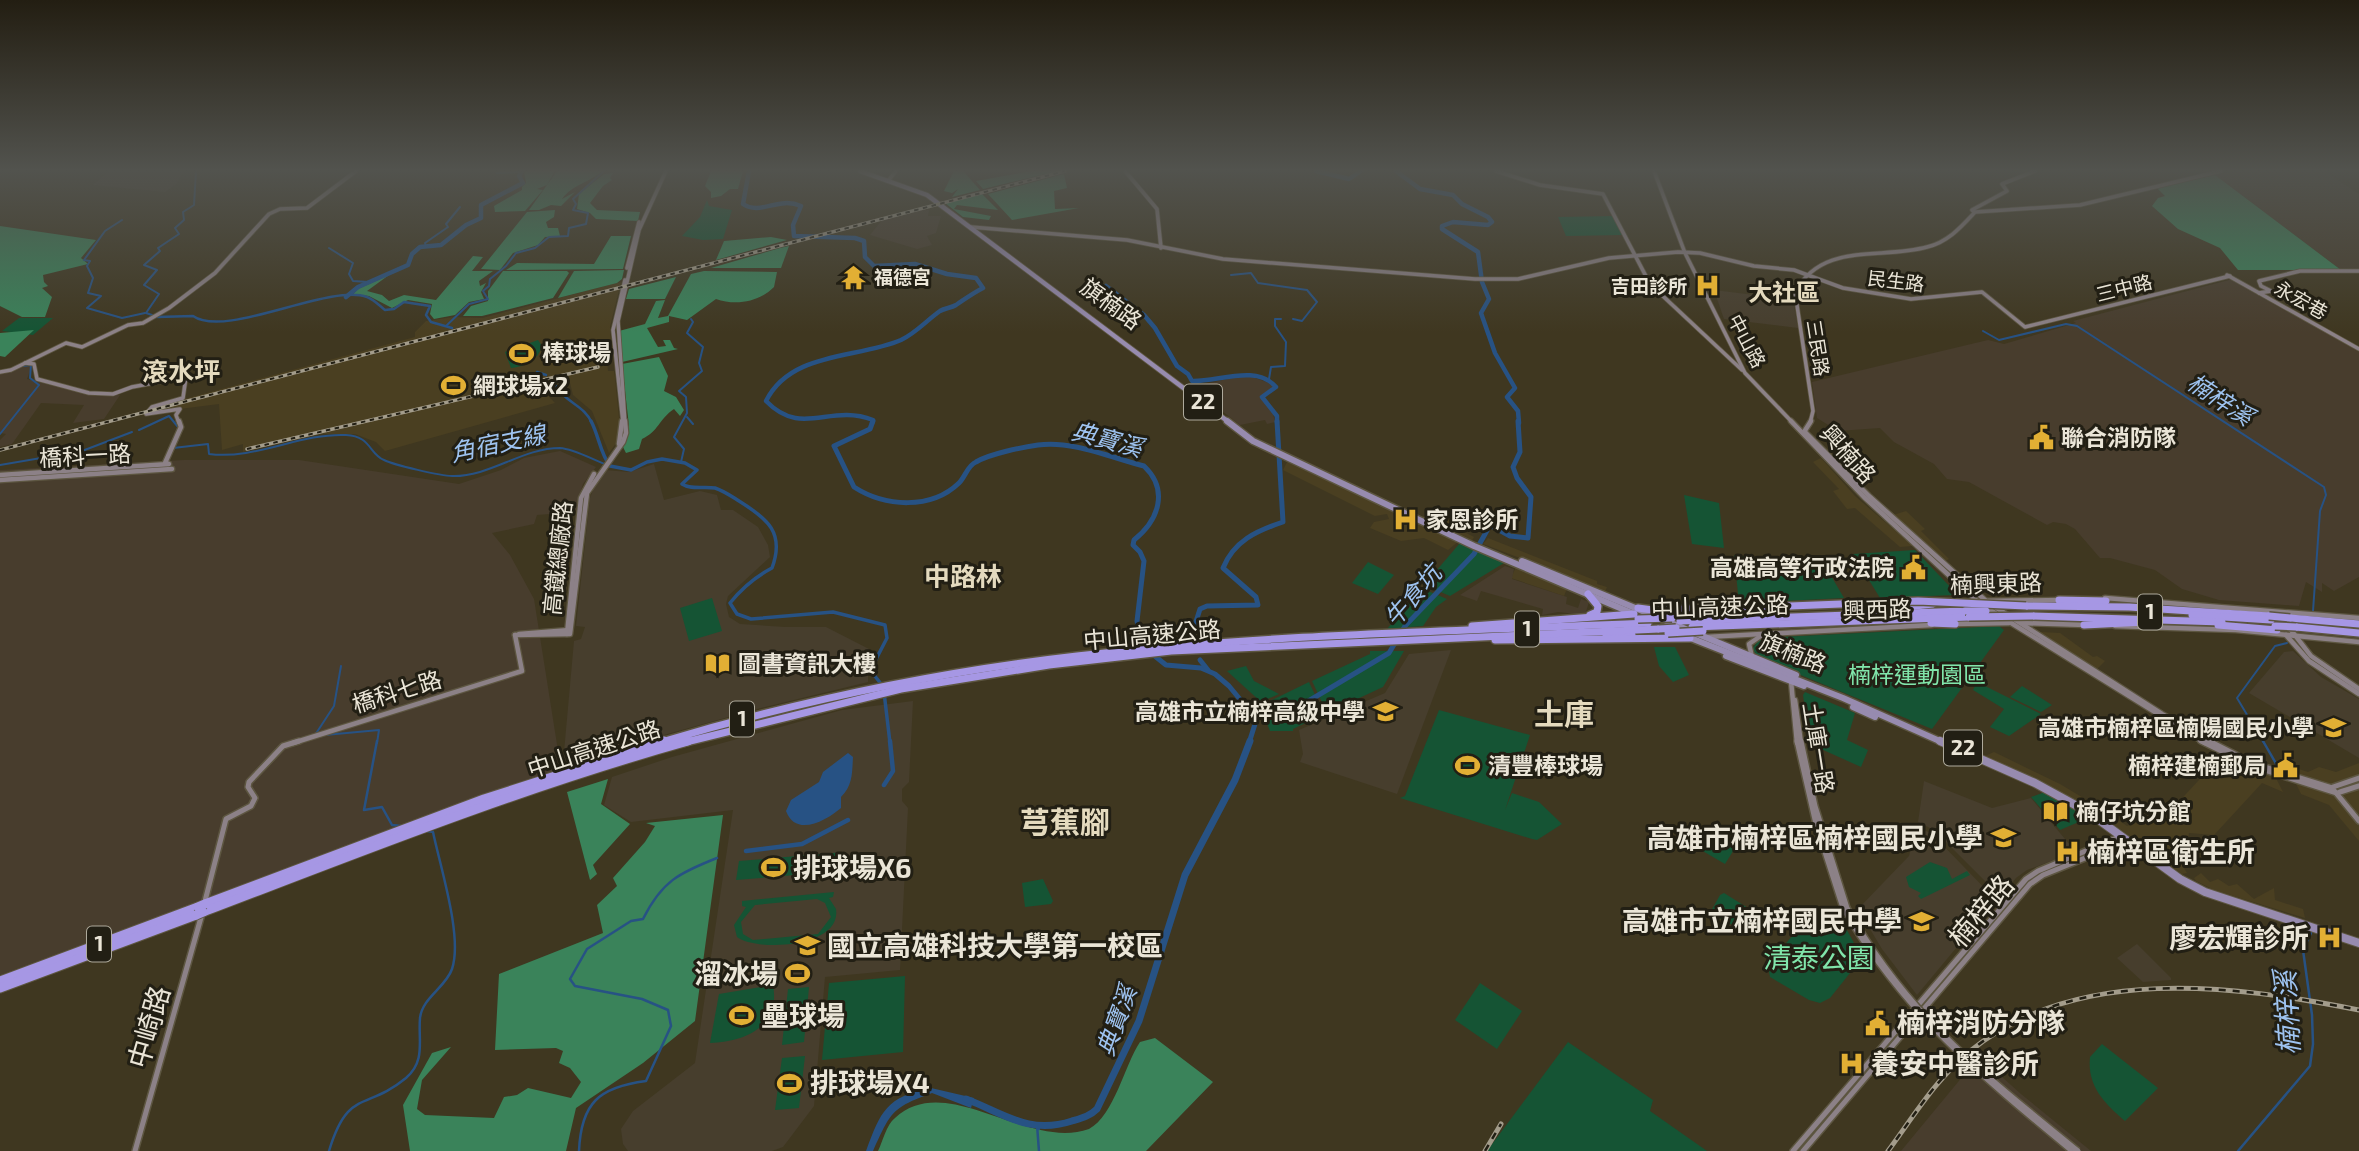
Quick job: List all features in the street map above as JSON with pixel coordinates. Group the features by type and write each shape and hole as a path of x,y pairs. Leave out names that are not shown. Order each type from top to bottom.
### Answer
{"highway":[{"path":"1545,621 1597,612 1597,600 1588,594"},
{"path":"2059,600 2232,612 2273,619 2296,628 2359,633"},
{"path":"1505,624 1651,612 1918,601 2029,610 2103,606 2232,612"},
{"path":"1556,640 1668,633 1703,634 1730,623 1934,604"},
{"name":"中山高速公路","path":"1967,614 2008,619 2029,610"},
{"name":"中山高速公路","path":"1744,622 2029,610 2117,616 2273,619"},
{"path":"1405,635 1636,614 1676,620"},
{"path":"2084,625 2273,619 2296,628 2359,633"},
{"name":"中山高速公路","path":"0,988 347,853 613,762 875,691 1168,648 1676,620 1730,623"},
{"path":"1730,623 1955,624"},
{"name":"中山高速公路","path":"1405,635 1462,638 1730,623"},
{"path":"1462,638 1690,638"},
{"name":"中山高速公路","path":"0,981 201,909"}],"main road":[{"name":"旗楠路","path":"969,225 1132,346 1247,437 1484,549 1636,614"},
{"name":"旗楠路","path":"1484,549 1690,638 1739,663 1793,679 2036,780 2077,802 2183,878 2214,895 2359,941"},
{"name":"旗楠路","path":"1651,612 1753,657 1793,679 1922,737 1931,737 2066,799 2127,838"}],"street":[{"path":"0,372 66,343 82,347 128,325 143,323 169,308 215,273 260,225"},
{"name":"高鐵總廠路","path":"522,671 515,635 569,632 587,493 622,435 614,321 639,225"},
{"path":"1159,225 1161,248"},
{"path":"1620,225 1650,284 1745,373"},
{"name":"中山路","path":"1674,225 1685,253 1745,373 1804,432"},
{"path":"1808,274 1833,257 1928,247 1953,235 1962,225"},
{"name":"民生路","path":"972,227 1127,240 1223,259 1479,279 1518,279 1609,258 1685,253 1716,256 1754,266 1794,270 1843,288 1911,299 1982,292 2024,326"},
{"path":"2259,293 2271,291 2261,286 2259,281 2300,271 2359,271"},
{"name":"三民路","path":"1804,432 1810,425 1813,411 1794,292 1798,283 1808,274"},
{"name":"永宏巷","path":"2228,275 2359,349"},
{"name":"三中路","path":"2024,326 2228,275"},
{"path":"25,363 34,364 37,379 89,393 118,393 132,387 186,377 183,397 146,410 149,415 181,410 176,415 181,427 165,464 170,467"},
{"name":"興楠路","path":"1804,432 1869,496 2008,619 2243,761"},
{"name":"興楠路","path":"1804,432 1867,500 1978,601 2160,718 2243,761"},
{"name":"橋科一路","path":"0,475 170,467"},
{"name":"橋科一路","path":"0,481 170,467"},
{"name":"楠興東路","path":"1651,612 1978,601 2137,599 2273,619 2303,614 2359,618"},
{"name":"興西路","path":"1690,638 1703,634 1765,634 2008,619"},
{"path":"2273,619 2315,637 2359,633"},
{"path":"2273,619 2309,661 2359,692"},
{"path":"2018,623 2286,635 2296,628"},
{"path":"2296,628 2319,663 2359,692"},
{"path":"1753,657 1749,644 1765,634"},
{"name":"橋科七路","path":"283,746 522,671"},
{"name":"土庫一路","path":"1793,679 1798,733 1812,802 1845,908"},
{"name":"中崎路","path":"135,1151 226,819 251,806 255,798 248,787 249,782 283,746"},
{"path":"2243,761 2336,790 2359,786"},
{"path":"2336,790 2359,778"},
{"path":"2336,790 2359,819"},
{"name":"楠梓路","path":"1793,1151 2026,879 2038,871 2127,838"},
{"name":"楠梓路","path":"1803,1151 2030,884 2043,875 2127,838"},
{"path":"1845,908 1870,956 1915,1013 1976,1071 2072,1151"},
{"path":"1845,908 1875,957 1917,1010 1982,1071 2078,1151"}],"shaded area":[{"path":"878,225 938,225 936,233 927,236 932,245 917,249 870,235"},
{"path":"2281,225 2359,225 2359,270 2341,270"},
{"path":"2235,280 2359,352 2359,577 2334,591 2322,583 2322,592 2306,582 2299,606 2219,600 2182,589 2155,570 2110,558 2100,558 2075,529 2053,522 2047,525 1969,482 1947,479 1934,464 1894,442 1880,428 1838,431 1817,418 1812,382 1988,340 2004,344 2076,323 2073,321"},
{"path":"621,282 610,327 611,342 596,352 607,358 608,371 614,371 615,377 620,428 617,442 609,453 592,411 573,395 569,379 539,386 555,403 385,451 376,442 355,434 322,434 243,452 243,444 222,450 219,404 148,413 151,408 415,337 415,332 426,321 453,317 482,318"},
{"path":"1714,290 1793,300 1798,328 1724,319"},
{"path":"24,365 32,366 27,379 89,395 120,395 104,419 73,423 84,405 41,403 12,444 0,447 0,440 6,434 0,433 0,374"},
{"path":"1246,375 1273,384 1274,388 1261,396 1272,410 1275,422 1267,424 1265,420 1240,425 1191,387"},
{"path":"560,451 596,467 583,484 575,512 537,515 534,524 492,533 510,555 534,599 562,776 0,983 0,470 184,460 299,460 459,484 501,470 524,458"},
{"path":"1821,458 1855,496 1913,546 1900,547 1855,508 1847,509 1833,491 1839,489 1813,462"},
{"path":"1287,462 1413,520 1432,513 1448,515 1453,525 1462,527 1474,537 1470,544 1460,540 1448,550 1424,538 1401,541 1370,528 1374,522 1389,519 1387,514 1375,516 1283,470"},
{"path":"654,464 664,500 700,491 717,495 721,510 733,510 758,527 768,545 770,557 728,596 726,604 729,617 740,624 826,627 869,649 868,682 761,708 563,763 574,641 581,639 585,627 576,626 590,498 597,479 605,470 629,472"},
{"path":"1906,511 1925,529 1921,531 1949,559 1945,561 1893,515"},
{"path":"1488,538 1597,581 1597,584 1607,587 1605,592 1571,579 1564,596 1511,578 1520,558 1483,544"},
{"path":"1505,566 1514,569 1512,579 1567,597 1566,604 1578,608 1581,599 1589,602 1585,615 1558,612 1542,615 1543,609 1481,591 1477,601 1460,595"},
{"path":"2041,632 2060,633 2093,657 2097,656 2105,661 2096,670 2040,635"},
{"name":"高雄市立楠梓高級中學","path":"1451,650 1397,794 1300,762 1303,754 1299,730 1385,693 1409,654"},
{"name":"高雄市楠梓區楠陽國民小學","path":"2293,651 2321,677 2359,699 2359,758 2249,693 2284,652"},
{"name":"國立高雄科技大學第一校區","path":"913,701 909,782 902,789 902,801 908,808 900,970 825,977 814,1106 783,1147 772,1151 628,1151 623,1144 621,1129 633,1111 695,1063 733,810 631,822 604,805 612,777 672,757 842,710"},
{"path":"2214,749 2246,768 2276,778 2283,792 2262,783 2214,835 2189,833 2186,851 2178,858 2187,873 2182,874 2113,824 2117,819 2127,826 2173,808 2211,767 2201,759 2205,755 2213,760 2217,757 2213,754"},
{"path":"1994,752 2060,784 2112,815 2108,820 2045,783 1985,756"},
{"path":"2359,763 2359,841 2329,805 2301,794 2287,765 2308,772 2319,767 2336,772"},
{"name":"高雄市楠梓區楠梓國民小學","path":"1924,781 1992,808 2031,798 2070,845 2058,850 2065,856 2027,870 2016,878 2001,897 1934,830 1918,822"},
{"name":"高雄市立楠梓國民中學","path":"1916,827 1931,833 1996,900 1917,995 1882,949 1858,909 1909,856"},
{"path":"2201,873 2210,882 2218,879 2229,886 2237,884 2254,899 2274,888 2275,900 2303,909 2305,918 2214,890 2196,881 2194,878"},
{"path":"2137,944 2171,980 2143,982 2117,958"},
{"path":"1982,1059 2091,1151 1901,1151 1963,1076"}],"green space":[{"path":"517,225 547,225 548,228 558,228 560,236 545,237 538,245 513,253 500,270 481,269"},
{"path":"693,225 727,225 723,239 703,240 682,236"},
{"path":"1561,225 1618,225 1623,235 1566,236"},
{"path":"2173,225 2281,225 2341,270 2238,270 2220,248"},
{"path":"0,226 96,240 81,258 88,264 43,275 48,286 42,288 52,297 45,317 22,317 0,306"},
{"path":"611,236 631,236 623,269 506,270 517,263 594,264"},
{"path":"771,237 787,240 716,260 724,241"},
{"path":"789,246 781,268 711,268 780,248"},
{"path":"473,256 483,257 472,271 493,271 479,281 480,286 486,283 481,292 484,299 469,302 455,315 434,319 430,314 432,304 408,300 392,308 369,296 353,294 389,275 367,291 382,295 389,301 404,295 436,300"},
{"path":"624,270 622,279 617,283 558,298 574,271"},
{"path":"503,271 569,273 553,298 482,316 463,316 471,306 488,301 488,291"},
{"path":"704,271 777,272 774,287 761,296 739,302 716,299 687,320 669,316 669,322 647,328 658,347 666,346 663,340 670,340 674,348 678,349 622,362 619,331 645,324 656,301 665,300 658,318 668,316 691,274"},
{"path":"676,277 665,299 626,299 629,289"},
{"path":"19,318 53,318 33,335 2,331"},
{"path":"34,330 5,357 0,356 0,333"},
{"name":"棒球場","path":"538,340 542,346 534,359 511,368 505,352"},
{"path":"659,357 668,376 664,391 676,397 684,410 680,416 674,409 642,439 639,449 626,453 623,447 629,426 622,364"},
{"path":"1684,495 1719,503 1724,548 1692,544"},
{"path":"1460,543 1504,563 1450,596 1424,585"},
{"path":"1915,550 1955,595 1880,598 1853,554"},
{"path":"1734,555 1758,558 1820,557 1844,598 1739,603"},
{"path":"1368,562 1394,575 1378,594 1352,583"},
{"path":"1421,588 1447,599 1436,607 1423,626 1387,629"},
{"path":"712,598 722,631 689,641 680,608"},
{"name":"楠梓運動園區","path":"1999,626 2004,630 1932,729 1759,658 1752,649 1759,640 1780,637"},
{"path":"1654,647 1675,647 1689,675 1673,682 1659,666"},
{"path":"1370,651 1404,651 1383,687 1327,713 1312,681 1370,654"},
{"path":"1246,666 1254,681 1279,694 1261,702 1227,671"},
{"path":"1309,682 1324,714 1293,731 1270,731 1260,706"},
{"path":"1977,682 2041,714 2009,736 1990,727 2004,709 1973,690"},
{"path":"2022,686 2052,705 2041,712 2010,697"},
{"path":"1805,692 1855,713 1847,740 1868,750 1861,767 1810,744 1803,695"},
{"name":"清豐棒球場","path":"1439,710 1530,735 1505,810 1512,793 1539,802 1562,824 1537,840 1400,798 1405,796"},
{"path":"608,779 601,804 630,824 593,865 597,874 590,880 567,792"},
{"path":"2045,792 2088,818 2060,830 2031,797"},
{"path":"723,815 695,1021 643,1063 576,1108 566,1151 410,1151 403,1105 432,1053 451,1047 422,1080 417,1109 425,1115 494,1118 504,1097 517,1095 528,1088 571,1098 581,1082 570,1068 559,1063 563,1051 556,1048 495,1050 499,974 603,933 597,905 617,886 613,878 645,842 655,826 646,823"},
{"path":"1712,834 1735,848 1725,864 1701,850"},
{"name":"排球場X6","path":"845,852 844,871 736,880 739,861"},
{"path":"1930,862 1947,868 1952,879 1967,871 1970,875 1921,899 1918,896 1921,893 1909,887 1906,877"},
{"path":"1043,879 1053,901 1051,904 1025,907 1022,883"},
{"path":"834,892 833,897 829,898 836,909 834,922 826,932 796,943 779,945 747,942 737,937 734,925 746,907 742,906 742,901","holes":["817,899 825,903 831,917 818,934 753,940 743,934 741,922 755,905"]},
{"path":"1724,893 1748,908 1736,927 1710,913 1720,895"},
{"name":"清泰公園","path":"1835,914 1841,919 1862,958 1830,998 1820,1003 1809,1000 1770,977 1769,972 1774,961 1795,934 1813,921"},
{"path":"905,976 903,1052 822,1060 829,983"},
{"path":"1480,983 1522,1011 1497,1049 1455,1020"},
{"name":"壘球場","path":"773,985 774,1000 766,1022 747,1035 710,1043 719,994"},
{"path":"809,987 804,1042 782,1045 788,989"},
{"path":"1155,1038 1213,1082 1146,1151 878,1151 895,1118 916,1106 938,1103 963,1106 1039,1130 1065,1133 1089,1129 1098,1122 1112,1102 1140,1042"},
{"path":"1568,1042 1653,1100 1650,1111 1707,1151 1487,1151"},
{"path":"2102,1044 2158,1088 2125,1121 2098,1093 2091,1077 2090,1057"},
{"name":"排球場X4","path":"805,1056 799,1108 775,1110 782,1058"}],"water":[{"path":"848,753 853,757 852,774 848,788 841,797 841,808 812,824 797,824 786,811 791,800 819,782 823,772"},
{"path":"931,1088 974,1098 971,1108 932,1093 918,1098 894,1113 873,1151 866,1151 887,1108 904,1096"}],"waterway":[{"path":"115,225 105,231 84,260 90,261 87,266 93,278 88,293 101,296 87,308 122,318 145,313"},
{"path":"152,315 146,313 159,294 144,285 157,270 144,265 160,251 158,248 179,234 175,228 179,225"},
{"path":"426,246 425,243 448,227 446,225"},
{"path":"346,297 358,287 408,265 412,254 420,247 441,245 467,225"},
{"path":"446,326 469,304 488,299 483,291 489,286 490,279 506,266 516,253 535,248 549,237 568,236 569,228 583,225"},
{"name":"典寶溪","path":"793,225 794,236 855,238 864,241 865,257 874,266 915,264 947,274 976,278 983,288 956,305 940,311 901,340 826,359 791,373 777,385 766,401 779,412 792,417 804,419 857,416 873,420 872,423"},
{"name":"牛食坑","path":"1446,225 1442,229 1478,252 1482,282 1489,299 1481,313 1495,353 1515,388 1507,397 1518,411 1519,423"},
{"path":"329,248 353,263 349,274 353,281 368,282"},
{"path":"1231,275 1251,273 1258,283 1307,290 1317,302 1302,321 1293,319"},
{"path":"1106,286 1144,315 1155,328 1177,366 1188,374 1192,381 1247,375 1268,380 1276,387 1262,397 1277,416 1277,421"},
{"name":"角宿支線","path":"157,317 193,316 208,321 229,321 328,297 350,295 367,297 385,310 394,309 404,302 430,306 426,315 431,322 452,328"},
{"path":"681,462 684,449 674,437 687,413 686,397 679,391 702,371 699,363 703,347 687,333 693,322 691,319"},
{"path":"1269,379 1271,367 1285,366 1286,342 1275,326 1275,319 1281,319"},
{"name":"楠梓溪","path":"1983,331 1999,340 2066,324 2077,326 2324,487 2326,495 2320,511 2313,611"},
{"path":"0,434 39,385 30,378 31,365 22,366"},
{"path":"537,372 546,375"},
{"path":"556,386 565,397 585,412 591,421"},
{"name":"角宿支線","path":"139,430 169,416 178,427"},
{"path":"687,417 693,424"},
{"name":"角宿支線","path":"591,421 610,466 631,470 647,462 662,459 685,463 697,470 682,484 689,487 715,488 739,501 766,521 775,536 776,556 772,568 749,583 730,603 737,614 751,619 833,612 885,625 887,638 872,667 874,675 882,685"},
{"name":"典寶溪","path":"873,421 870,429 834,446 854,487 866,494 893,502 908,503 935,498 959,483 976,462 1015,449 1038,445 1078,447 1144,466 1156,485 1158,504 1150,523 1134,540 1133,545 1144,561 1137,621 1141,640 1151,653 1166,665 1201,668 1215,674 1229,686 1253,715 1255,724 1249,743"},
{"path":"1192,634 1200,609 1207,606 1258,605 1256,597 1223,568 1233,551 1247,538 1283,522 1277,421"},
{"name":"牛食坑","path":"1268,716 1295,709 1389,653 1405,626 1474,554 1490,525 1510,536 1528,538 1531,497 1517,478 1513,467 1520,452 1518,421"},
{"path":"0,465 82,451 132,432"},
{"name":"角宿支線","path":"173,448 208,444 209,454 226,455 311,438 346,435 360,438 384,460 446,476 480,472 532,453 560,448 610,466"},
{"name":"楠梓溪","path":"2264,743 2237,698 2275,646 2287,643"},
{"path":"1200,660 1208,670"},
{"path":"315,735 334,706 341,666"},
{"name":"角宿支線","path":"884,692 890,743"},
{"path":"325,735 379,730 377,743"},
{"path":"377,741 364,810 382,807 392,825 401,826"},
{"name":"角宿支線","path":"884,785 893,771 890,741"},
{"name":"典寶溪","path":"966,1099 1018,1121 1043,1126 1076,1120 1097,1109 1139,1021 1185,875 1235,780 1250,741"},
{"name":"楠梓溪","path":"2263,741 2278,767"},
{"name":"角宿支線","path":"746,851 802,844 848,820"},
{"path":"329,1151 336,1131 351,1109 392,1088 412,1071 419,1057 422,1011 452,969 455,955 453,921 433,832 427,831"},
{"name":"角宿支線","path":"579,1151 589,1109 605,1093 646,1081 671,1026 668,1010 642,999 575,986 570,979 587,949 631,921 643,919 657,896 673,880 717,858"},
{"name":"楠梓溪","path":"2238,1151 2310,1066 2313,1044 2312,1015 2303,950 2311,933"},
{"name":"典寶溪","path":"1039,1129 1037,1125 1039,1151"}],"railway":[{"path":"0,450 860,225"},
{"path":"247,449 598,367"},
{"path":"1888,1151 1935,1086 1969,1052 2011,1024 2057,1005 2106,993 2209,989 2311,1001 2359,1010"},
{"path":"1485,1151 1501,1124"}],"place":[{"name":"福德宮","path":"854,277"},
{"name":"吉田診所","path":"1707,286"},
{"name":"棒球場","path":"522,353"},
{"name":"網球場x2","path":"453,386"},
{"name":"聯合消防隊","path":"2041,438"},
{"name":"家恩診所","path":"1406,520"},
{"name":"高雄高等行政法院","path":"1914,568"},
{"name":"圖書資訊大樓","path":"718,664"},
{"name":"高雄市立楠梓高級中學","path":"1385,712"},
{"name":"高雄市楠梓區楠陽國民小學","path":"2334,728"},
{"name":"清豐棒球場","path":"1468,766"},
{"name":"楠梓建楠郵局","path":"2286,766"},
{"name":"楠仔坑分館","path":"2056,812"},
{"name":"高雄市楠梓區楠梓國民小學","path":"2003,838"},
{"name":"楠梓區衛生所","path":"2067,852"},
{"name":"排球場X6","path":"773,868"},
{"name":"高雄市立楠梓國民中學","path":"1922,921"},
{"name":"廖宏輝診所","path":"2329,938"},
{"name":"國立高雄科技大學第一校區","path":"807,946"},
{"name":"溜冰場","path":"798,974"},
{"name":"壘球場","path":"741,1016"},
{"name":"楠梓消防分隊","path":"1877,1023"},
{"name":"養安中醫診所","path":"1851,1064"},
{"name":"排球場X4","path":"790,1083"}],"district":[{"name":"大社區","path":"1784,293"},
{"name":"滾水坪","path":"181,372"},
{"name":"中路林","path":"963,577"},
{"name":"土庫","path":"1564,715"},
{"name":"芎蕉腳","path":"1065,823"}]}
